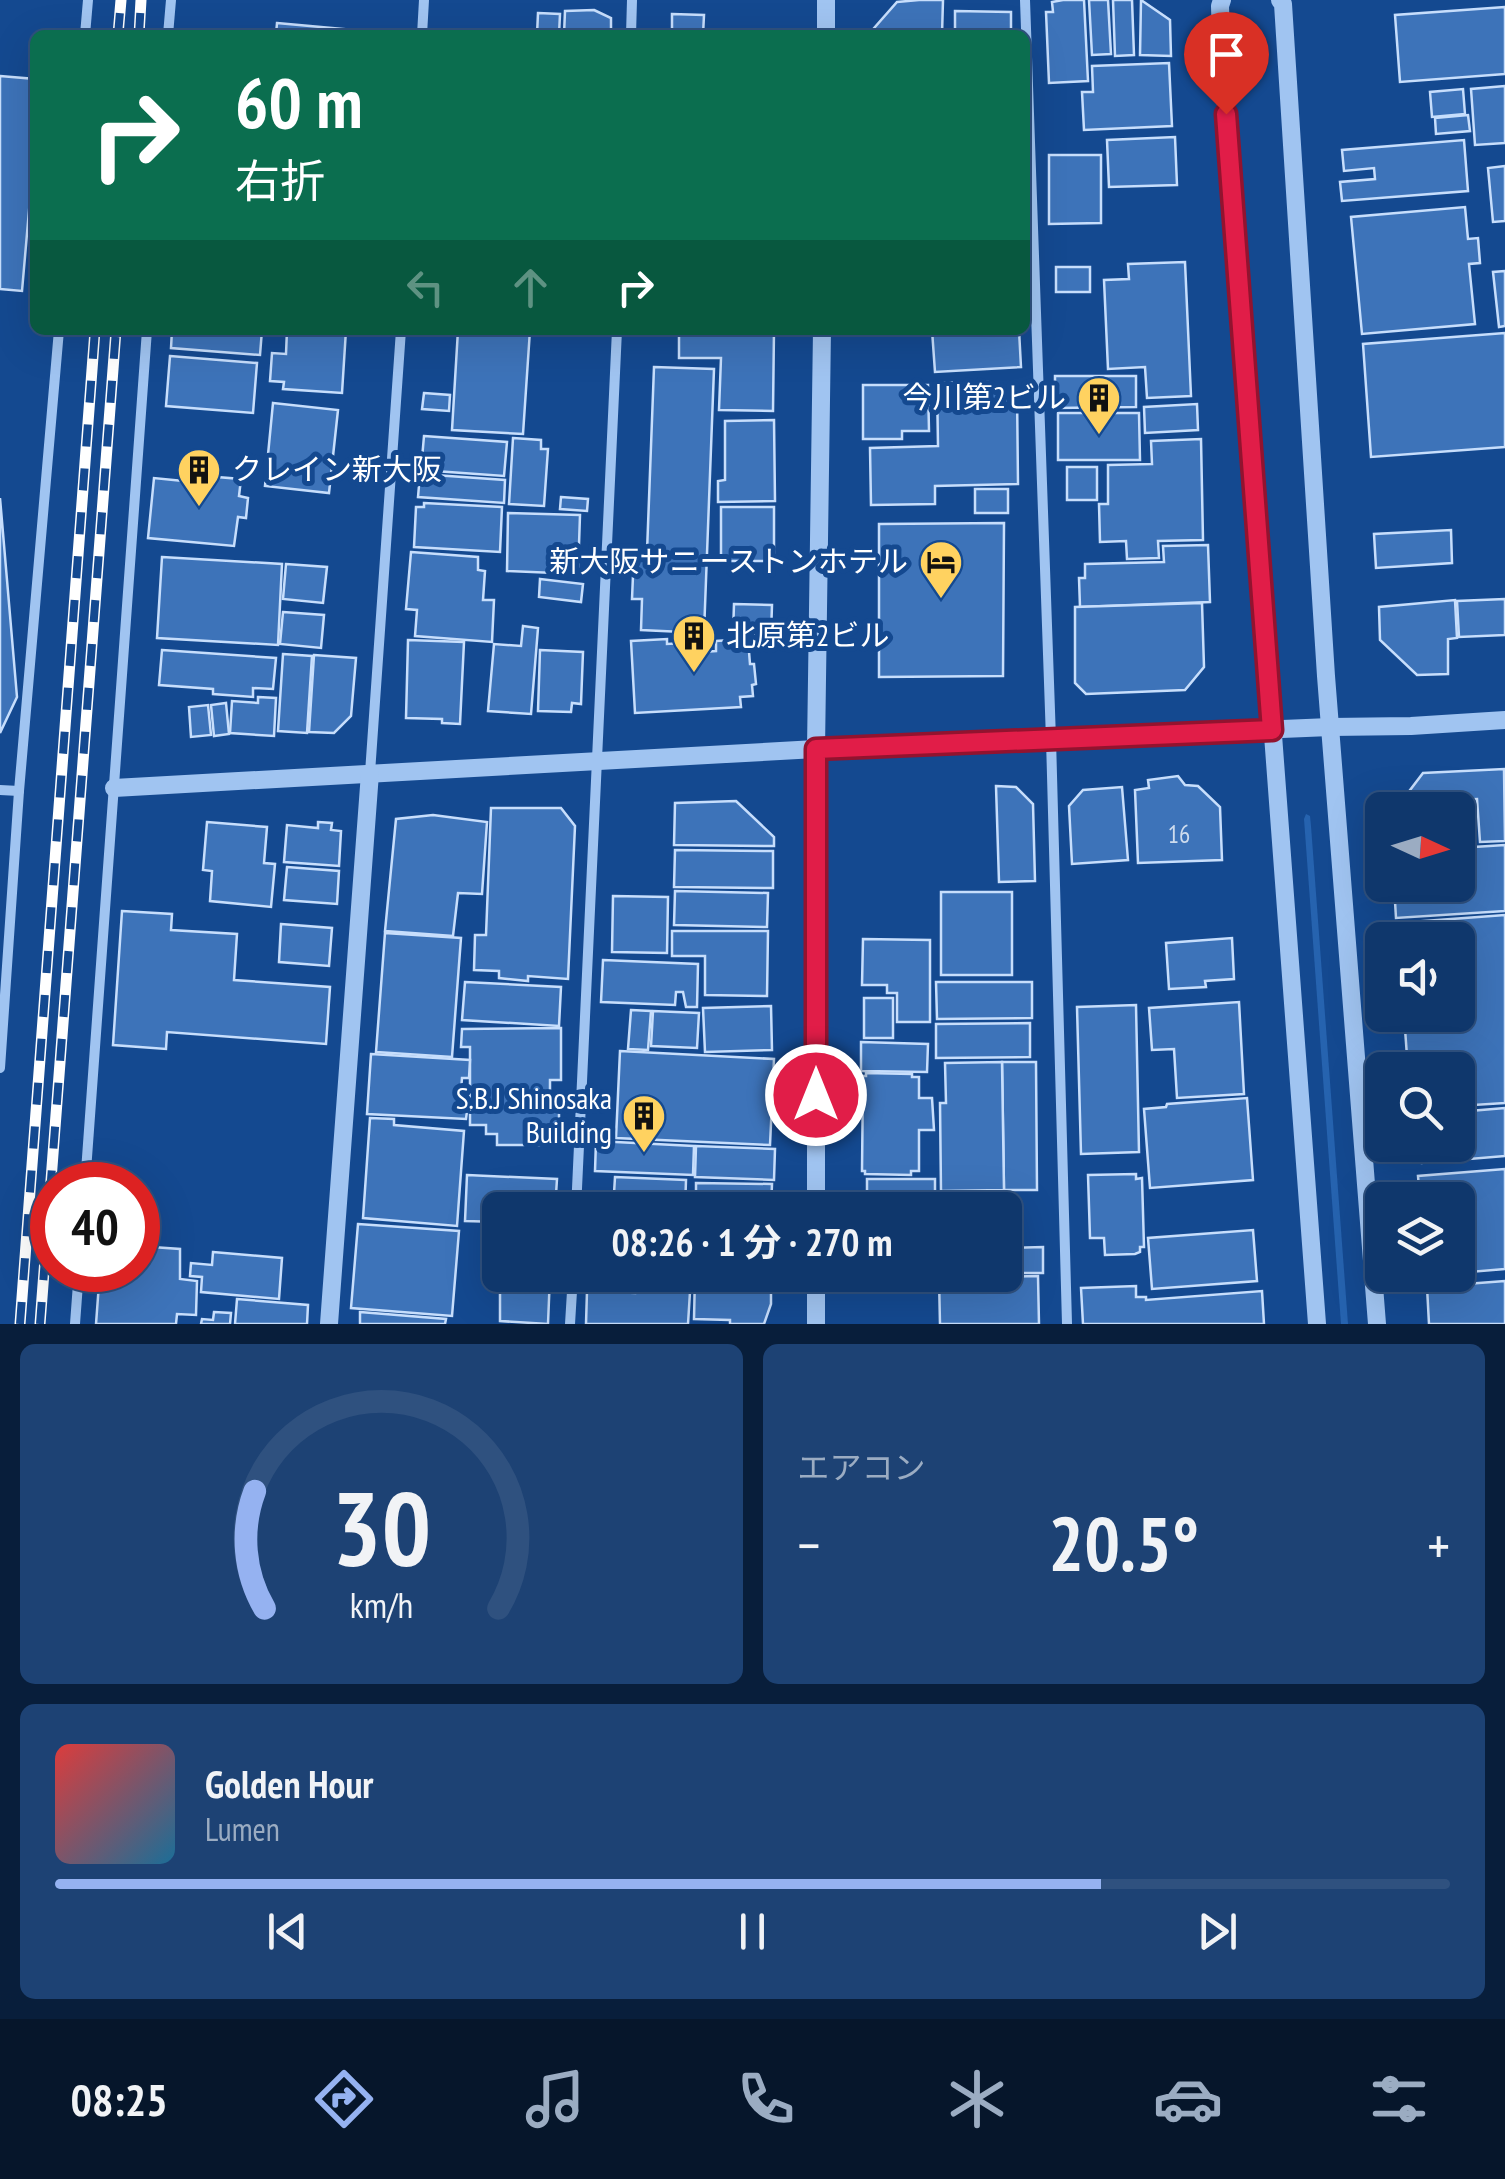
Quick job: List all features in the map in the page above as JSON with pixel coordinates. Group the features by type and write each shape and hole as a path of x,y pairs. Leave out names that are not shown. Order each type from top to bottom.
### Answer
{"street":[{"path":"85,30 88,0"},
{"path":"168,30 170,0"},
{"path":"422,30 424,0"},
{"path":"630,30 632,0"},
{"path":"826,0 826,30"},
{"path":"1025,0 1026,30"},
{"path":"1222,0 1221,39 1318,1324"},
{"path":"1280,0 1330,728 1377,1324"},
{"path":"1030,142 1067,1324"},
{"path":"0,1068 19,790 59,335"},
{"path":"87,1162 148,335"},
{"path":"329,1324 401,335"},
{"path":"577,1192 617,335"},
{"path":"816,1192 816,749 822,335"},
{"path":"114,788 816,749 1505,720"},
{"path":"0,790 19,790"},
{"path":"75,1324 77,1292"},
{"path":"570,1324 572,1292"},
{"path":"816,1292 816,1324"}],"shaded area":[{"path":"1306,814 1311,826 1348,1324 1341,1324"}],"building":[{"path":"943,0 942,30 872,30 897,2"},
{"path":"1084,0 1088,81 1049,83 1046,12 1053,12 1052,2"},
{"path":"1089,0 1108,0 1111,54 1092,55"},
{"path":"1113,0 1132,0 1134,55 1115,56"},
{"path":"1141,0 1170,20 1171,56 1140,55"},
{"path":"1505,7 1505,74 1400,82 1395,15"},
{"path":"594,10 611,18 611,30 564,30 565,11"},
{"path":"955,11 1011,12 1011,30 955,30"},
{"path":"538,13 560,14 559,30 537,30"},
{"path":"672,14 704,15 703,30 672,30"},
{"path":"277,23 353,30 276,30"},
{"path":"1169,63 1172,126 1084,130 1082,92 1093,92 1092,66"},
{"path":"0,76 30,79 30,199 22,291 0,289"},
{"path":"1505,86 1505,143 1475,145 1471,89"},
{"path":"1463,89 1465,114 1432,117 1430,92"},
{"path":"1468,115 1470,131 1436,134 1435,118"},
{"path":"1175,137 1177,185 1109,187 1107,140"},
{"path":"1464,140 1468,191 1342,201 1340,182 1375,179 1374,168 1344,171 1342,150"},
{"path":"1049,155 1101,155 1101,223 1049,224"},
{"path":"1505,166 1505,221 1493,222 1488,168"},
{"path":"1465,207 1468,239 1478,238 1480,263 1469,264 1475,324 1362,334 1351,217"},
{"path":"1185,262 1191,396 1147,398 1145,367 1108,369 1104,280 1129,279 1128,264"},
{"path":"1056,267 1090,267 1090,292 1056,292"},
{"path":"1505,271 1505,326 1499,327 1493,272"},
{"path":"1505,333 1505,447 1371,457 1363,344"},
{"path":"172,335 262,335 260,355 171,348"},
{"path":"287,335 346,335 342,393 283,389 284,382 270,381 272,353 286,354"},
{"path":"458,335 530,335 523,434 452,430"},
{"path":"679,335 774,335 773,411 719,410 721,358 679,358"},
{"path":"932,335 1019,335 1021,367 935,372"},
{"path":"170,356 257,363 253,413 166,406"},
{"path":"654,367 714,369 704,633 641,630 642,599 632,599 634,552 647,552"},
{"path":"1055,376 1136,376 1136,407 1055,408"},
{"path":"988,382 988,392 1017,391 1018,484 935,486 935,504 871,505 870,448 938,446 937,383"},
{"path":"863,385 928,385 929,431 902,431 902,439 863,439"},
{"path":"424,393 450,395 449,411 422,409"},
{"path":"273,403 338,410 329,493 265,486"},
{"path":"1197,404 1198,430 1145,433 1144,407"},
{"name":"今川第2ビル","path":"1058,413 1139,413 1140,460 1058,460"},
{"path":"774,420 775,501 718,502 718,481 725,480 725,421"},
{"path":"424,436 507,442 504,476 421,470"},
{"path":"513,438 541,440 541,449 548,449 544,506 509,504"},
{"path":"1201,439 1203,540 1158,541 1159,558 1127,559 1126,541 1100,542 1099,504 1108,504 1108,465 1152,464 1151,441"},
{"path":"1067,467 1097,467 1097,500 1067,500"},
{"path":"420,474 505,480 504,503 418,497"},
{"name":"クレイン新大阪","path":"204,476 241,479 239,496 248,498 246,518 238,517 234,546 148,538 154,478 204,483"},
{"path":"975,489 1008,489 1008,513 975,513"},
{"path":"561,497 588,499 587,511 560,509"},
{"path":"0,498 17,697 0,733"},
{"path":"424,503 502,507 500,552 414,547 416,507 424,507"},
{"path":"721,507 774,507 774,561 721,561"},
{"path":"508,513 580,515 578,574 507,571"},
{"name":"新大阪サニーストンホテル","path":"1004,523 1003,676 879,677 879,524"},
{"path":"1451,530 1452,563 1376,568 1374,534"},
{"path":"1208,545 1210,602 1080,607 1079,578 1085,578 1085,564 1164,562 1163,546"},
{"path":"411,552 478,557 478,570 485,571 483,600 494,600 492,642 415,636 417,610 406,609"},
{"path":"162,557 282,564 278,645 157,638"},
{"path":"286,564 327,567 323,603 283,599"},
{"path":"540,579 583,584 581,602 539,597"},
{"path":"1505,599 1505,635 1459,637 1457,601"},
{"path":"1455,600 1457,638 1448,639 1448,674 1417,675 1380,640 1379,607"},
{"path":"1202,603 1204,667 1185,690 1086,694 1075,683 1075,607"},
{"path":"734,604 772,605 771,635 733,634"},
{"path":"283,612 324,615 321,648 280,644"},
{"path":"523,626 538,628 531,714 488,711 494,644 521,646"},
{"name":"北原第2ビル","path":"667,639 667,644 703,642 703,652 716,651 716,641 748,639 756,684 752,685 753,696 740,697 741,707 635,713 631,641"},
{"path":"408,640 464,642 460,724 406,718"},
{"path":"162,650 276,658 273,689 253,688 253,697 159,685"},
{"path":"540,650 583,652 581,704 572,703 571,712 538,711"},
{"path":"283,654 312,656 307,733 278,731"},
{"path":"314,655 356,658 351,716 334,733 309,732"},
{"path":"258,697 276,698 274,736 230,733 232,701 258,703"},
{"path":"226,703 229,734 214,736 211,705"},
{"path":"208,705 211,735 191,737 189,707"},
{"path":"1504,769 1505,841 1480,842 1475,792 1409,792 1423,773"},
{"path":"1178,776 1185,785 1198,786 1220,807 1222,860 1138,863 1135,790 1149,788 1148,780"},
{"path":"996,786 1016,787 1033,804 1035,881 999,882"},
{"path":"1122,787 1128,860 1072,864 1069,806 1083,790"},
{"path":"736,801 774,837 774,846 674,845 675,803"},
{"path":"491,808 561,808 575,826 568,979 528,976 528,981 499,978 499,971 474,970 475,935 486,935"},
{"path":"433,815 487,822 482,894 458,893 453,936 385,931 396,819"},
{"path":"207,822 267,827 264,863 275,864 271,907 210,901 212,871 203,870"},
{"path":"318,822 332,823 331,830 341,831 339,866 284,862 287,825 318,828"},
{"path":"1505,845 1505,911 1396,918 1395,902 1475,902 1475,847"},
{"path":"675,850 773,851 773,888 674,887"},
{"path":"287,867 339,871 337,904 284,900"},
{"path":"675,891 768,893 767,927 674,925"},
{"path":"941,892 1012,892 1012,975 941,975"},
{"path":"613,896 668,897 667,953 612,952"},
{"path":"122,911 172,914 171,930 237,934 234,980 330,987 326,1044 167,1032 166,1049 113,1045"},
{"path":"1505,915 1505,1103 1475,1105 1475,1052 1407,1052 1405,1032 1475,1032 1475,922 1411,922"},
{"path":"281,924 332,928 329,966 279,962"},
{"path":"672,931 768,931 767,996 705,995 705,956 672,956"},
{"path":"385,933 461,938 452,1057 376,1052"},
{"path":"1232,938 1234,979 1205,981 1206,987 1169,989 1166,943"},
{"path":"863,939 930,940 930,1022 897,1022 897,993 887,993 887,985 862,985"},
{"path":"603,960 698,964 697,1007 686,1007 683,992 676,992 675,1005 601,1002"},
{"path":"465,982 561,987 559,1026 462,1020"},
{"path":"936,982 1032,982 1032,1018 937,1019"},
{"path":"864,998 893,998 893,1038 864,1038"},
{"path":"1239,1002 1244,1094 1177,1098 1174,1049 1152,1050 1149,1008"},
{"path":"1136,1005 1139,1152 1081,1154 1077,1007"},
{"path":"771,1006 772,1050 705,1052 703,1008"},
{"path":"631,1010 651,1011 648,1050 628,1049"},
{"path":"653,1011 699,1013 697,1048 651,1046"},
{"path":"1030,1023 1030,1057 936,1058 936,1024"},
{"path":"561,1028 561,1080 550,1080 550,1098 559,1099 559,1145 497,1145 497,1134 486,1134 486,1125 470,1125 470,1047 461,1047 462,1029"},
{"path":"861,1042 928,1044 927,1072 861,1071"},
{"path":"620,1051 774,1059 770,1145 616,1138"},
{"path":"371,1054 470,1060 469,1078 462,1078 460,1103 468,1103 466,1119 367,1114"},
{"path":"1002,1062 1036,1062 1037,1190 1004,1190"},
{"path":"1002,1062 1004,1190 941,1191 940,1103 946,1103 945,1063"},
{"path":"866,1073 912,1074 919,1077 919,1098 932,1098 934,1130 919,1130 919,1171 911,1171 911,1175 862,1171"},
{"path":"1247,1098 1253,1180 1150,1188 1144,1109"},
{"path":"1505,1108 1505,1156 1475,1159 1475,1111"},
{"path":"370,1118 394,1119 394,1125 464,1131 457,1226 363,1218"},
{"name":"S.B.J Shinosaka Building","path":"596,1141 694,1146 693,1175 595,1171"},
{"path":"696,1146 775,1149 774,1180 695,1177"},
{"path":"1505,1169 1505,1269 1475,1272 1475,1182 1418,1182 1418,1176"},
{"path":"1136,1174 1136,1179 1142,1178 1144,1247 1135,1254 1105,1255 1104,1238 1090,1238 1088,1175"},
{"path":"467,1175 557,1179 556,1192 482,1192 482,1221 465,1221"},
{"path":"615,1177 686,1180 686,1192 614,1192"},
{"path":"867,1179 935,1179 935,1192 867,1192"},
{"path":"696,1183 772,1184 772,1192 696,1192"},
{"path":"358,1224 459,1231 452,1316 351,1308"},
{"path":"1253,1230 1257,1281 1152,1289 1148,1238"},
{"path":"1043,1247 1043,1273 1022,1273 1022,1248"},
{"path":"160,1248 180,1249 180,1279 197,1281 196,1315 177,1314 176,1324 96,1324 98,1292 160,1292"},
{"path":"213,1252 282,1258 279,1299 201,1292 202,1277 190,1276 191,1263 212,1265"},
{"path":"1022,1276 1038,1276 1039,1324 940,1324 939,1292 1022,1292"},
{"path":"1505,1281 1505,1324 1429,1324 1427,1292 1475,1292 1475,1283"},
{"path":"1136,1286 1136,1297 1146,1300 1262,1291 1264,1324 1083,1324 1081,1288"},
{"path":"500,1292 549,1292 548,1324 500,1321"},
{"path":"587,1292 690,1292 688,1324 586,1324"},
{"path":"695,1292 771,1292 764,1324 694,1319"},
{"path":"237,1299 308,1305 307,1324 235,1324"},
{"path":"214,1312 231,1313 230,1324 201,1324 202,1319 213,1320"},
{"path":"360,1312 446,1319 445,1324 360,1324"}],"railway":[{"path":"118,30 121,0"},
{"path":"139,30 141,0"},
{"path":"20,1324 95,335"},
{"path":"40,1324 116,335"}],"place":[{"name":"今川第2ビル","path":"1099,436"},
{"name":"クレイン新大阪","path":"199,508"},
{"name":"新大阪サニーストンホテル","path":"941,600"},
{"name":"北原第2ビル","path":"694,674"},
{"name":"S.B.J Shinosaka Building","path":"644,1154"}],"route":[{"path":"816,1095 816,749 1272,730 1226,114"}]}
